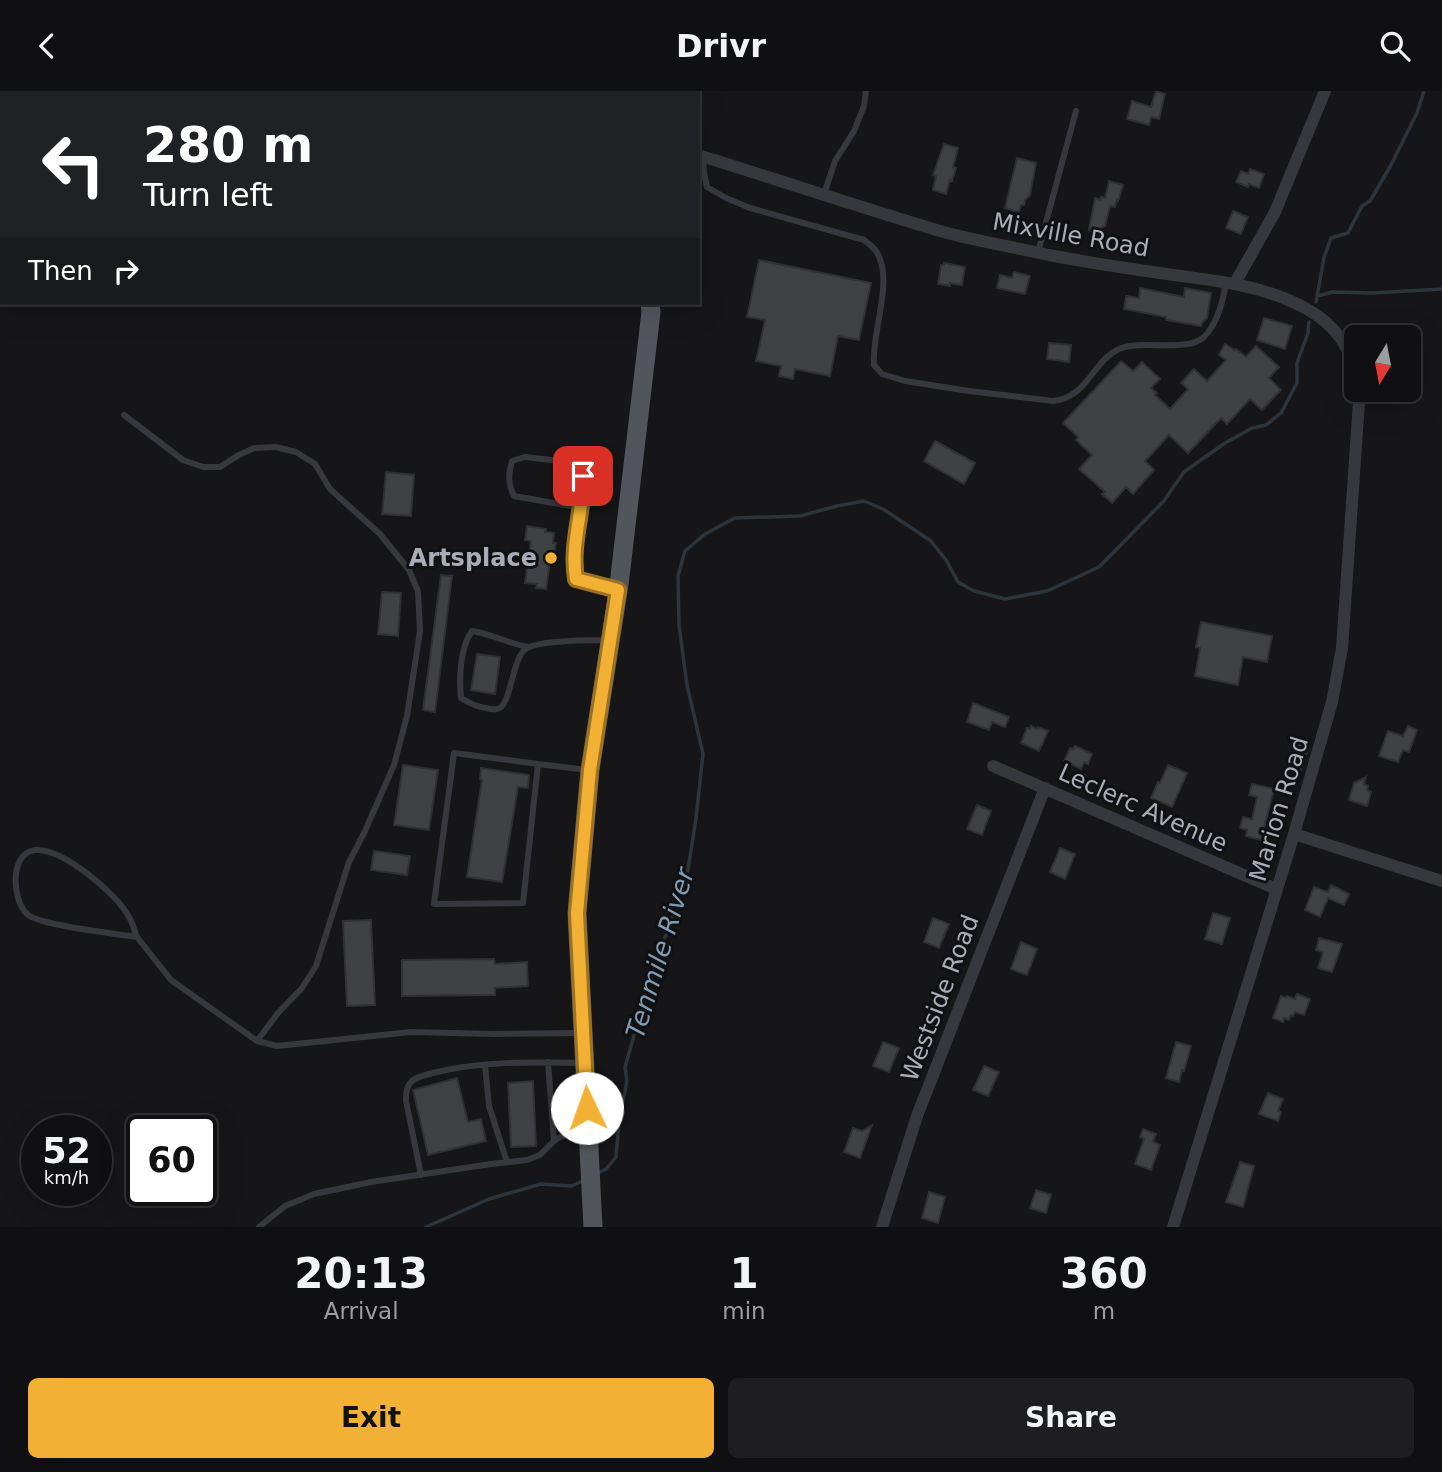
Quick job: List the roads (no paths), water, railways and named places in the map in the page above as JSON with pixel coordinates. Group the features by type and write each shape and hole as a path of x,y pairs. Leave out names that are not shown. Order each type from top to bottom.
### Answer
{"main road":[{"path":"593,1227 577,913 590,770 618,590 650,305"}],"street":[{"path":"1325,91 1275,212 1231,282 1276,295 1306,308 1322,318 1344,344"},
{"name":"Mixville Road","path":"700,155 943,232 1038,253 1231,282"},
{"name":"Marion Road","path":"1173,1227 1332,702 1342,648 1359,403"},
{"name":"Leclerc Avenue","path":"993,766 1276,889"},
{"name":"Westside Road","path":"882,1227 917,1116 1045,788"},
{"path":"1294,834 1442,880"}],"lane":[{"path":"824,194 835,161 854,131 864,106 866,91"},
{"path":"1038,253 1076,111"},
{"path":"700,155 707,187 726,198 750,208 864,240 876,250 883,280 872,352 874,365 882,373 905,381 1041,400 1063,400 1075,394 1107,357 1118,349 1137,344 1181,345 1195,343 1204,337 1213,325 1231,282"},
{"path":"124,415 183,460 203,467 220,467 254,448 276,447 296,452 315,464 330,489 380,534 409,570 418,591 421,631 407,716 394,765 349,862 316,966 302,988 278,1013 257,1041"},
{"path":"579,513 576,507 514,496 508,475 512,461 525,457 568,462 576,466 583,476 583,490 574,568 576,579 618,590"},
{"path":"529,647 522,652 517,662 502,707 481,708 461,698 459,681 466,639 472,631 488,633 516,645 529,647 577,640 611,639"},
{"path":"538,764 523,903 434,904 454,753 590,770"},
{"path":"137,937 48,923 27,915 18,899 14,874 23,856 34,850 53,854 73,863 105,887 129,916 137,937 171,980 257,1041 278,1046 411,1033 583,1033"},
{"path":"548,1062 554,1140"},
{"path":"421,1175 406,1101 406,1091 411,1082 420,1076 454,1068 548,1062 584,1063"},
{"path":"485,1065 489,1106 507,1162"},
{"path":"259,1227 285,1206 314,1194 527,1160 540,1155 554,1140 562,1136 588,1131"}],"waterway":[{"name":"Tenmile River","path":"1316,302 1324,258 1331,238 1348,233 1362,206 1370,201 1417,113 1424,91"},
{"path":"1317,296 1333,292 1442,289"},
{"name":"Tenmile River","path":"596,1174 606,1169 616,1157 619,1121 627,1081 625,1067 653,970 686,881 696,819 703,754 687,685 679,625 678,576 685,551 705,534 735,518 800,516 864,501 883,509 931,541 958,582 974,591 1005,599 1047,591 1099,567 1163,502 1184,472 1225,443 1252,428 1266,425 1281,413 1297,383 1297,363 1308,333 1309,322"},
{"name":"Tenmile River","path":"426,1227 489,1199 541,1184 571,1186 583,1181"}],"place":[{"name":"Artsplace","path":"551,558"}]}
